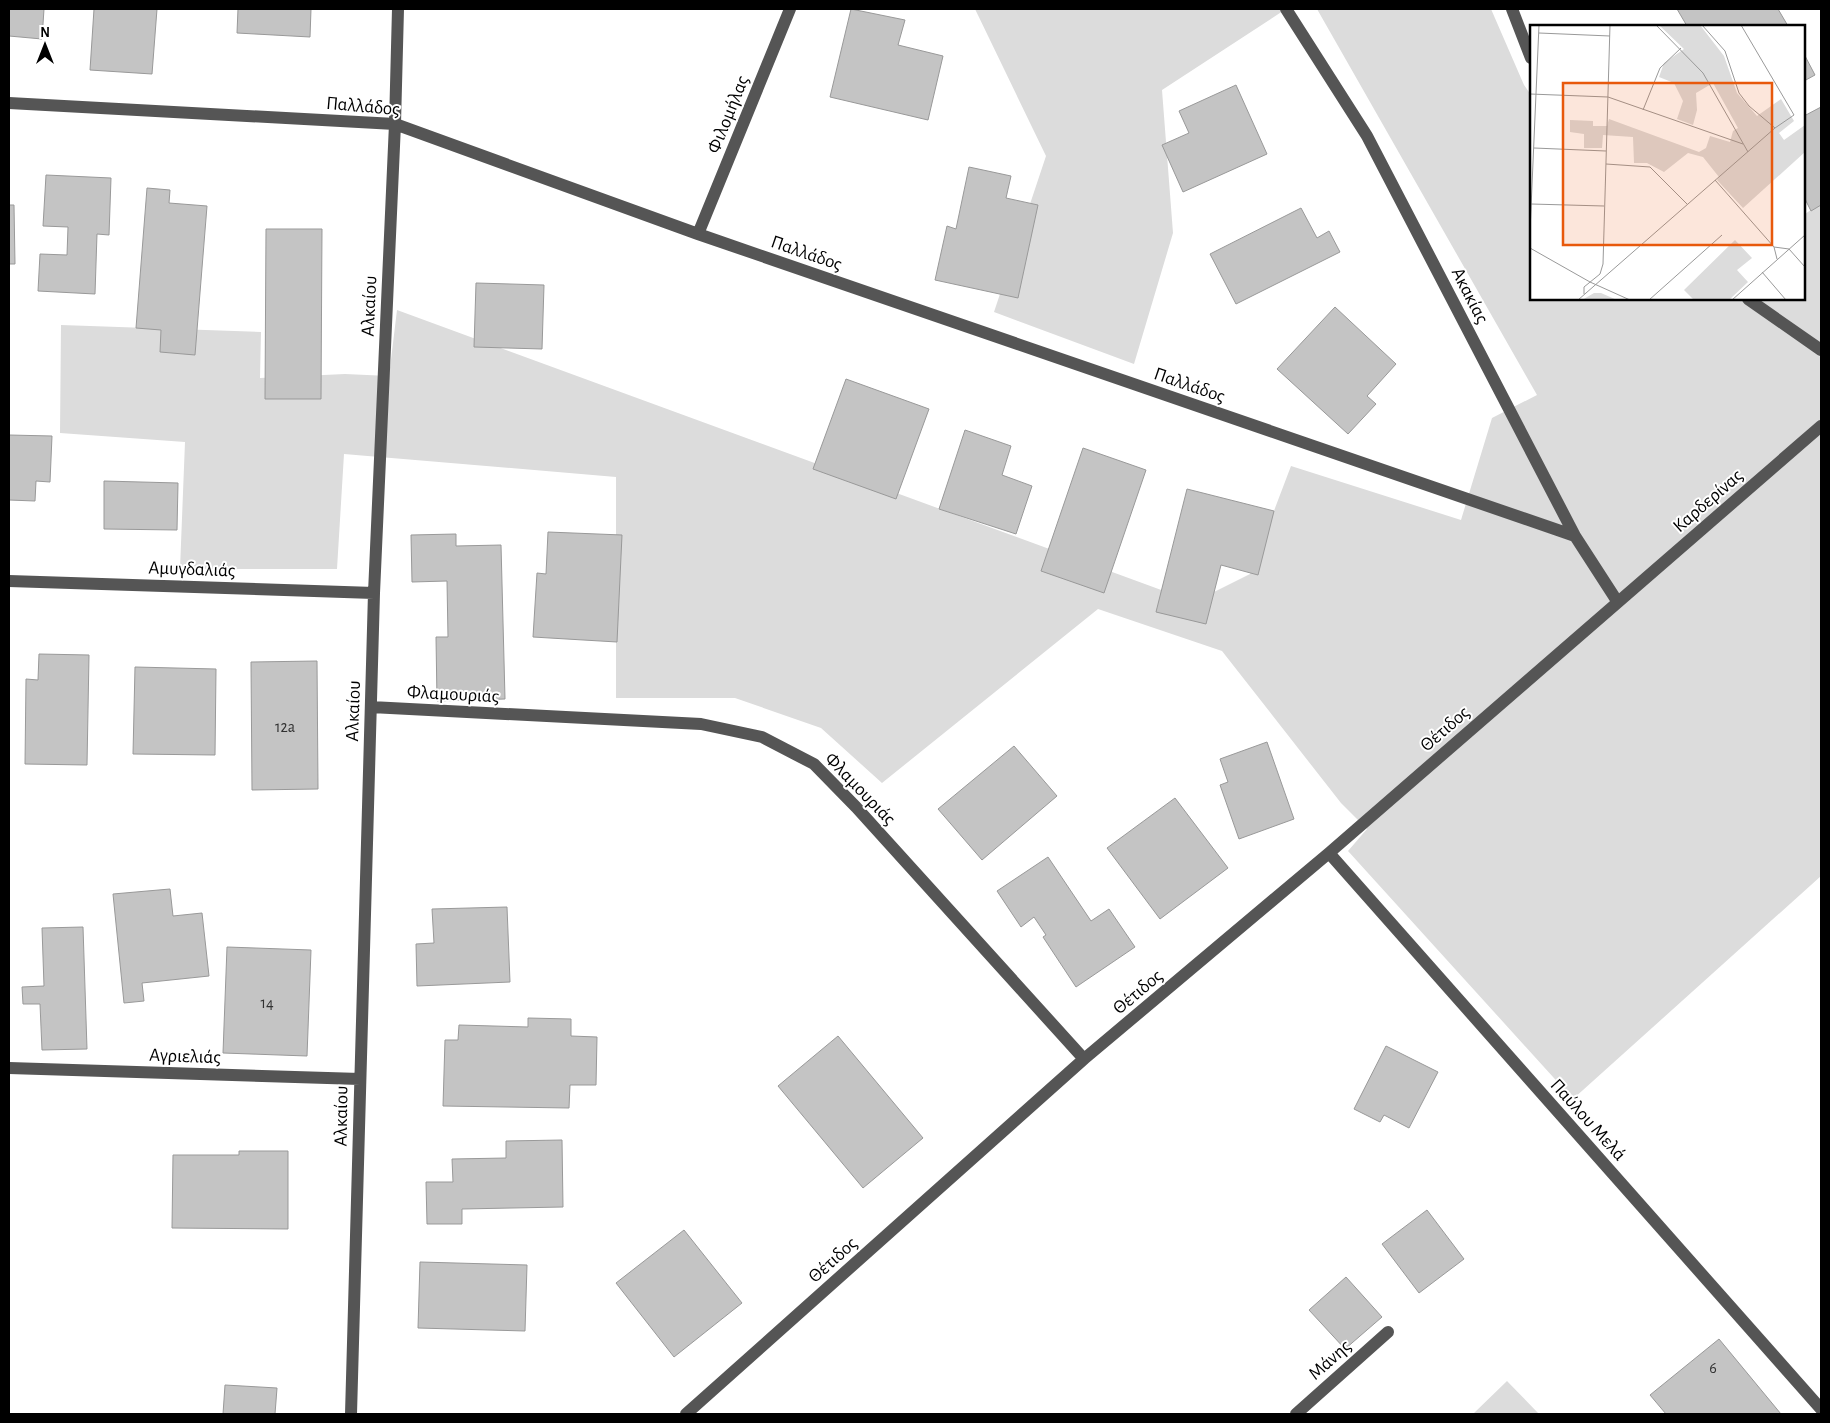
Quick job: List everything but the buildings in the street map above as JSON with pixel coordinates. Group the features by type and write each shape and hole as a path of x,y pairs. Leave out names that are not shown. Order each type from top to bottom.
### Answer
{"street":[{"name":"Αλκαίου","path":"352,1414 374,593 395,124 398,9"},
{"name":"Φιλομήλας","path":"698,234 790,9"},
{"name":"Ακακίας","path":"1286,9 1367,136 1575,536 1617,601"},
{"path":"1512,9 1530,55"},
{"name":"Παλλάδος","path":"9,103 395,124 698,234 1575,536"},
{"path":"1749,300 1821,350"},
{"name":"Καρδερίνας","path":"1617,601 1821,426"},
{"name":"Αμυγδαλιάς","path":"9,581 374,593"},
{"name":"Θέτιδος","path":"686,1414 1084,1060 1329,853 1617,601"},
{"name":"Φλαμουριάς","path":"371,708 701,724 762,737 814,764 856,807 1084,1060"},
{"name":"Παύλου Μελά","path":"1329,853 1821,1409"},
{"name":"Αγριελιάς","path":"9,1068 360,1079"},
{"name":"Μάνης","path":"1296,1414 1388,1332"}],"shaded area":[{"path":"975,9 1286,9 1162,90 1173,233 1134,364 994,312 1046,156"},
{"path":"1317,9 1491,9 1524,85 1530,94 1530,300 1805,300 1805,214 1821,202 1821,876 1573,1099 1348,851 1367,829 1341,803 1222,651 1098,609 882,783 821,728 735,698 616,698 616,477 344,454 337,569 180,569 185,442 60,433 61,325 261,332 260,378 345,374 389,376 397,310 1194,602 1250,574 1291,466 1461,520 1492,418 1537,395"},
{"path":"1507,1381 1539,1414 1473,1414"}]}
